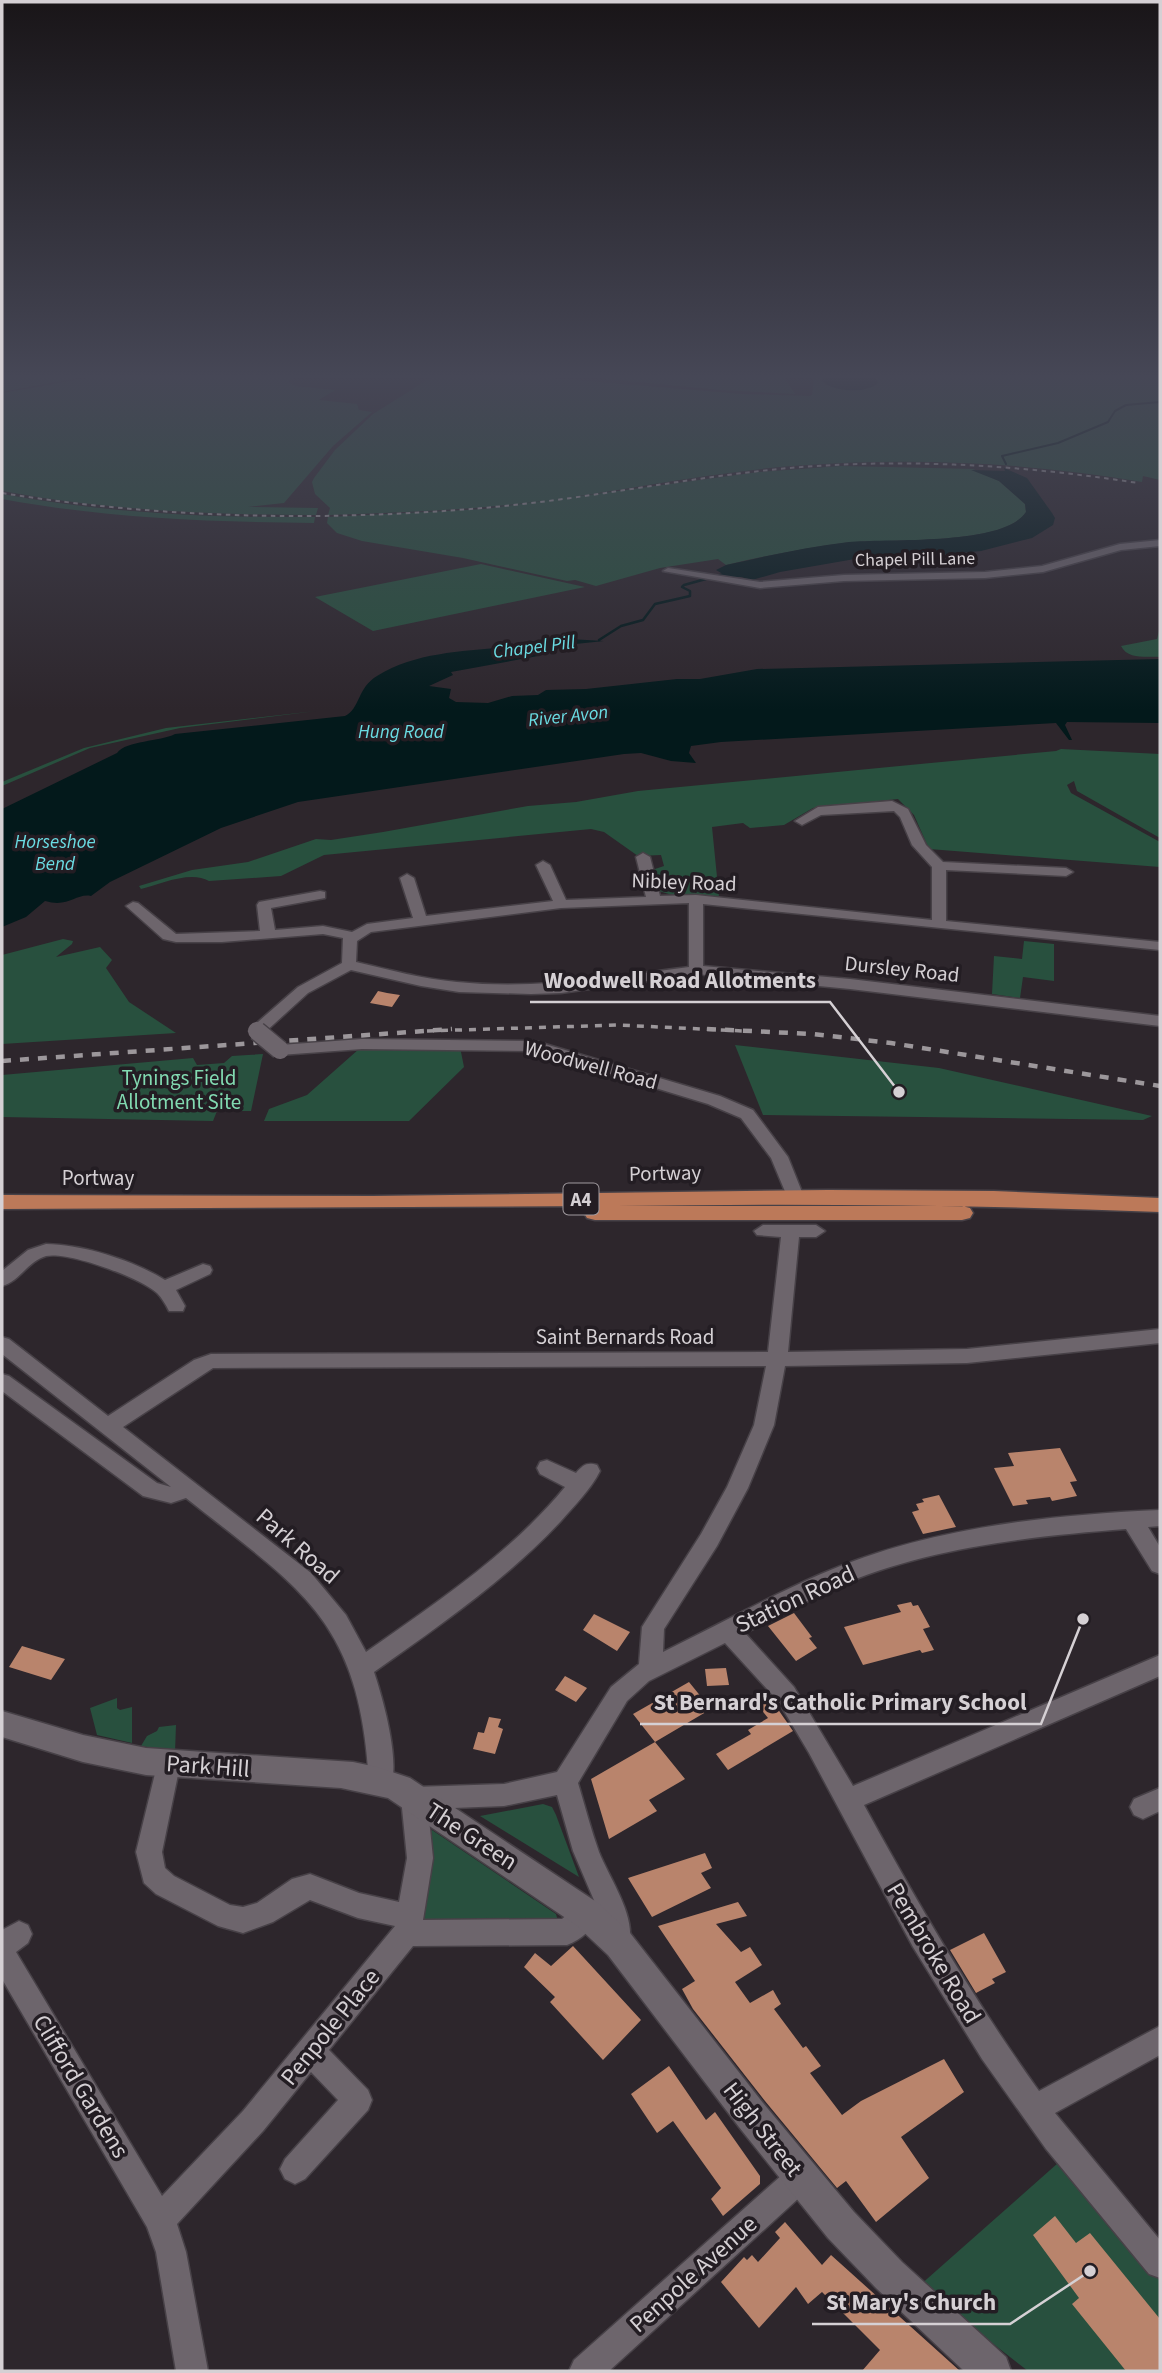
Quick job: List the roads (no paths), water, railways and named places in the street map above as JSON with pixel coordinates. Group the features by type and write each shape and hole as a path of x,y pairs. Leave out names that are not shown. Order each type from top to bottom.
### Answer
{"highway":[{"name":"Portway","path":"2,1202 481,1201 795,1196 1094,1201 1160,1205"},
{"name":"Portway","path":"2,1216 1042,1213 1160,1219"}],"main road":[{"name":"Park Hill","path":"2,1724 99,1753 168,1765 335,1774 381,1780 414,1798"},
{"name":"The Green","path":"414,1798 587,1914 619,1944"},
{"name":"High Street","path":"619,1944 841,2225 889,2275 992,2371"}],"street":[{"name":"Chapel Pill Lane","path":"668,571 760,585 844,578 1007,573 1056,566 1119,547 1160,543"},
{"path":"802,821 818,811 892,805 906,813 919,845 939,866 939,924"},
{"path":"643,857 654,899"},
{"path":"543,865 561,904"},
{"path":"939,866 1066,872"},
{"path":"407,878 421,922"},
{"path":"268,934 264,905 320,895"},
{"path":"696,899 696,970"},
{"name":"Nibley Road","path":"352,936 367,928 561,904 696,899 1160,946"},
{"path":"160,909 138,910 168,936 176,938 222,938 323,930 352,936 349,965"},
{"name":"Dursley Road","path":"349,965 421,982 459,987 531,989 561,988 696,970 850,984 1160,1021"},
{"name":"Woodwell Road","path":"349,965 303,990 257,1031 280,1050 362,1044 535,1046 714,1100 747,1114 779,1157 795,1196"},
{"path":"763,1231 816,1231"},
{"path":"652,1666 653,1627 709,1540 737,1488 764,1425 777,1359 791,1231"},
{"path":"2,1280 41,1251 56,1250 124,1269 163,1288 176,1306"},
{"path":"163,1288 203,1270"},
{"name":"Saint Bernards Road","path":"108,1426 201,1365 211,1362 967,1356 1160,1336"},
{"name":"Park Road","path":"2,1344 289,1567 325,1602 362,1668 377,1727 381,1780"},
{"path":"2,1381 151,1490 171,1495 188,1489"},
{"path":"362,1668 490,1576 533,1537 585,1478 547,1468"},
{"name":"Station Road","path":"565,1782 619,1695 652,1666 830,1580 862,1567 991,1537 1160,1518"},
{"path":"1132,1520 1160,1565"},
{"name":"Pembroke Road","path":"729,1631 786,1694 848,1800 922,1938 965,2008 1034,2109 1160,2263"},
{"path":"848,1800 1160,1665"},
{"path":"168,1765 149,1852 153,1874 165,1885 226,1917 243,1920 264,1913 301,1888 310,1887 408,1925 567,1932 587,1914"},
{"name":"The Green","path":"414,1798 505,1795 565,1782"},
{"name":"High Street","path":"565,1782 586,1851 614,1917 619,1944"},
{"name":"Penpole Place","path":"160,2220 253,2121 408,1925 420,1858 414,1798"},
{"name":"Clifford Gardens","path":"8,1944 160,2220 171,2252 192,2371"},
{"path":"1034,2109 1160,2040"},
{"path":"295,2169 358,2100 310,2051"},
{"name":"Penpole Avenue","path":"585,2371 801,2177"}],"water":[{"path":"1007,488 1034,488 1055,518 1053,525 1032,538 981,551 929,556 872,556 780,572 752,580 728,577 716,570 726,565 833,544 944,538 995,530 1014,523 1026,512 1025,504"},
{"name":"Hung Road","path":"552,638 604,641 566,645 538,656 451,672 453,675 429,686 451,689 449,698 456,702 488,703 512,696 538,695 546,690 700,679 757,669 1160,659 1160,723 1067,722 1065,725 1072,740 1069,740 1056,723 721,742 691,746 689,753 696,763 671,761 641,753 624,754 298,802 221,828 110,882 91,896 60,903 45,901 26,917 2,927 2,809 136,743 175,734 345,716 354,708 370,681 407,662 439,654 504,647"}],"waterway":[{"name":"Chapel Pill","path":"599,640 621,626 643,620 655,604 690,596 690,591 682,587 684,585 724,574"}],"railway":[{"path":"2,493 63,502 186,513 309,516 494,507 639,488"},
{"path":"427,1031 618,1025 744,1031"},
{"path":"2,1061 452,1029"},
{"path":"707,1029 813,1034 891,1043 1160,1086"}],"place":[{"name":"Woodwell Road Allotments","path":"899,1092"},
{"name":"St Bernard's Catholic Primary School","path":"1083,1619"},
{"name":"St Mary's Church","path":"1090,2271"}],"water label":[{"name":"River Avon","path":"568,715"},
{"name":"Horseshoe Bend","path":"55,852"}],"park label":[{"name":"Tynings Field Allotment Site","path":"179,1090"}]}
